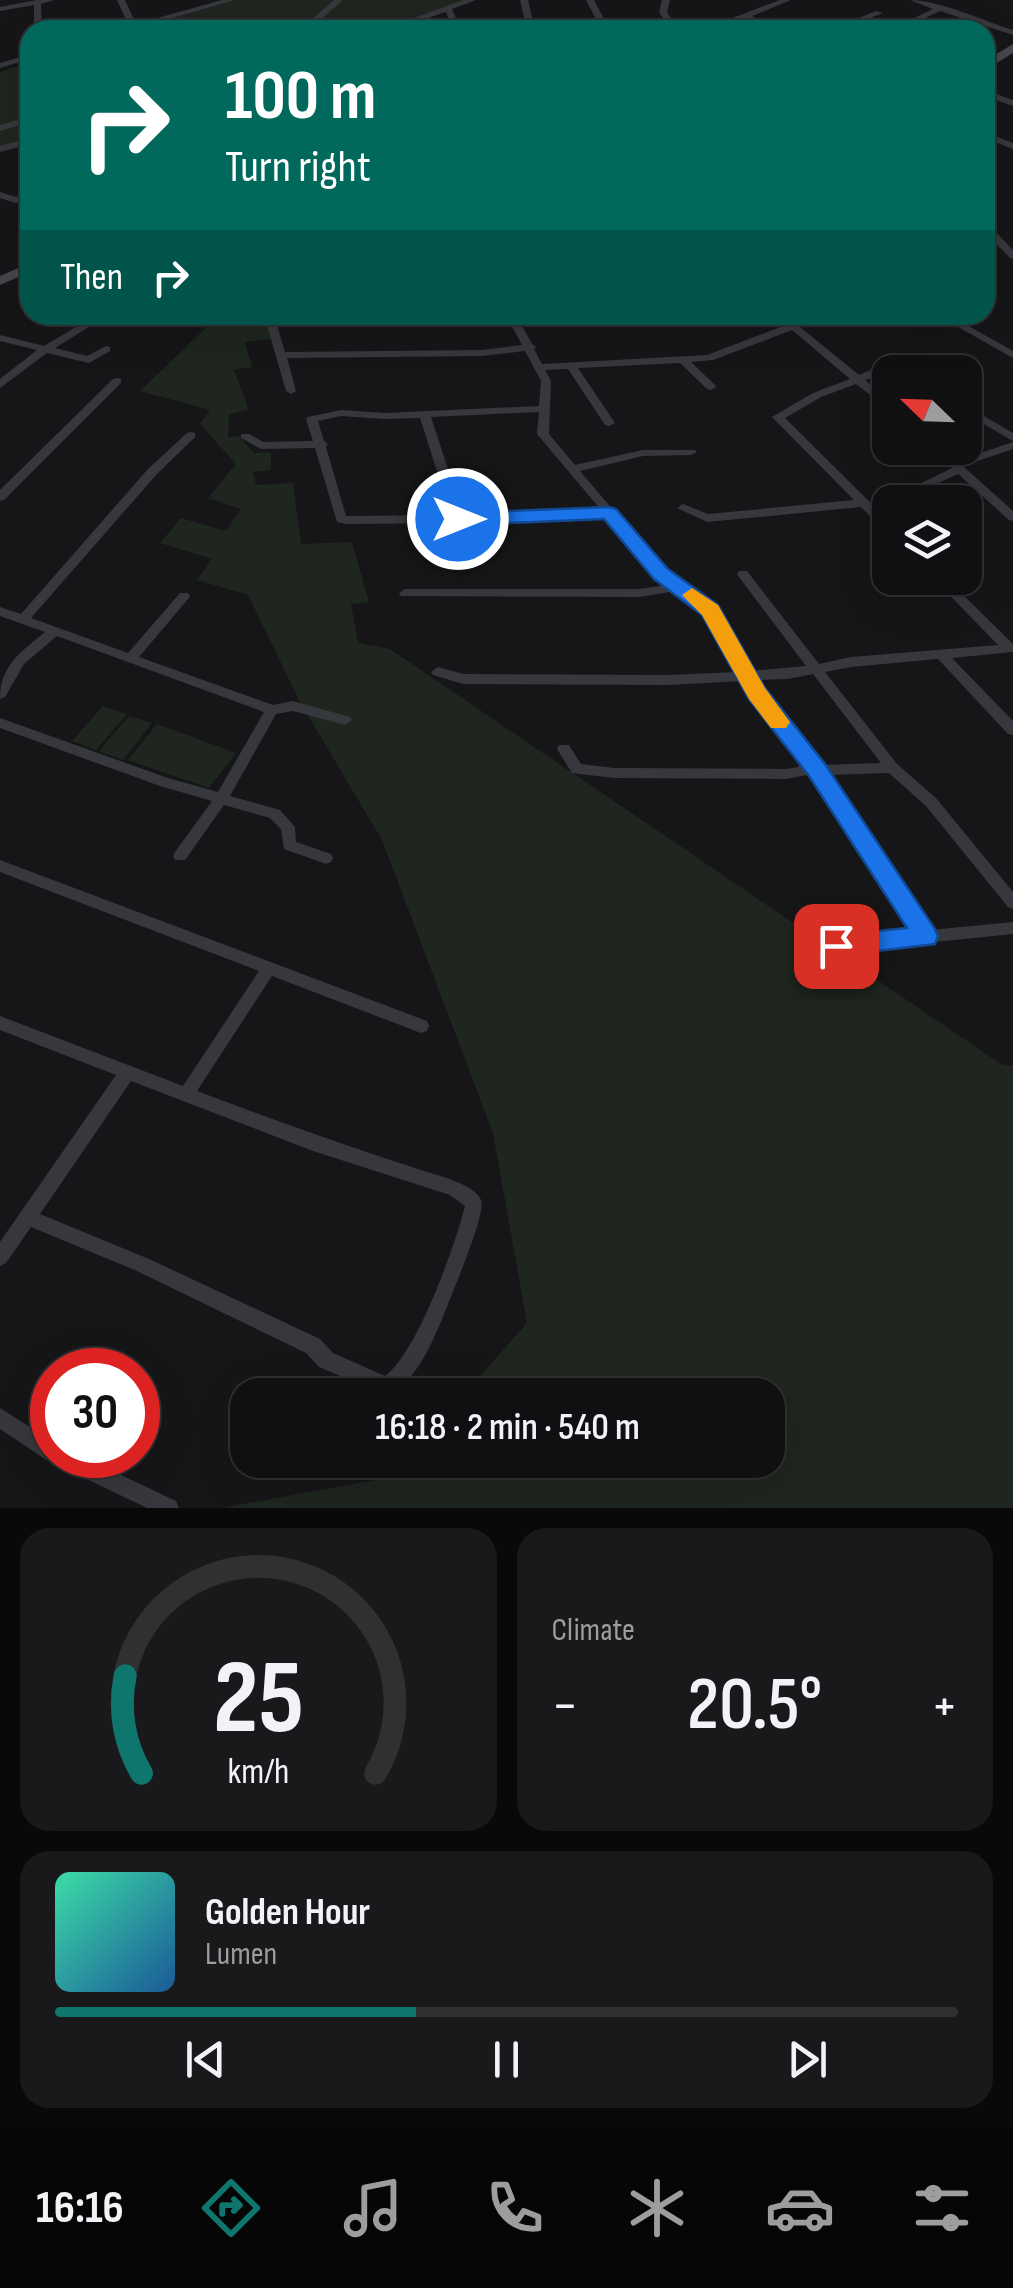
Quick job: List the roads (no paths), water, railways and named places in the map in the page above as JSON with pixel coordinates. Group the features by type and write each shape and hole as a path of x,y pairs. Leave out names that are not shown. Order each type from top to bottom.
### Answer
{"main road":[{"path":"1006,58 1013,45"}],"street":[{"path":"0,9 50,0"},
{"path":"159,20 231,0"},
{"path":"316,20 340,0"},
{"path":"419,20 472,0"},
{"path":"735,20 787,0"},
{"path":"914,0 976,20"},
{"path":"38,5 38,20"},
{"path":"448,8 453,20"},
{"path":"915,20 940,8"},
{"path":"861,20 880,13"},
{"path":"747,16 753,20"},
{"path":"995,237 1013,256"},
{"path":"0,385 45,349 85,325"},
{"path":"272,325 291,390"},
{"path":"517,325 546,381 543,434 678,587 710,610 768,710 814,766 926,936"},
{"path":"960,325 1013,355"},
{"path":"541,367 683,360 722,354 793,326 872,393"},
{"path":"0,338 89,360 106,348"},
{"path":"282,355 482,353 531,347"},
{"path":"683,360 711,388"},
{"path":"571,366 608,423"},
{"path":"872,374 778,418 872,511"},
{"path":"0,496 117,381"},
{"path":"543,408 322,414 312,419 340,518 458,519 609,513"},
{"path":"424,413 458,519"},
{"path":"982,420 1013,442"},
{"path":"24,618 152,472 191,436"},
{"path":"245,436 261,446 322,444"},
{"path":"923,485 1013,442"},
{"path":"571,469 643,453 691,452"},
{"path":"957,467 1013,517"},
{"path":"683,508 707,518 864,503"},
{"path":"743,574 892,768 931,802 1013,903"},
{"path":"404,592 639,593 678,587"},
{"path":"956,595 1011,648"},
{"path":"132,657 184,596"},
{"path":"0,611 272,710 293,706 345,720"},
{"path":"0,694 19,661 56,630"},
{"path":"438,672 464,679 667,680 788,674 815,666 1011,648"},
{"path":"942,655 1013,730"},
{"path":"180,856 223,796 272,710"},
{"path":"0,723 165,782 275,814 288,827 289,846 326,858"},
{"path":"564,749 577,768 614,773 786,774 814,766 892,768"},
{"path":"4,874 270,967 421,1026"},
{"path":"836,946 1013,928"},
{"path":"187,1093 270,967"},
{"path":"0,1023 313,1143 455,1188 474,1203 453,1274 411,1362 394,1386 326,1360 313,1346 143,1265 28,1217"},
{"path":"0,1257 127,1073"},
{"path":"0,1418 30,1438"},
{"path":"105,1478 168,1508"}]}
